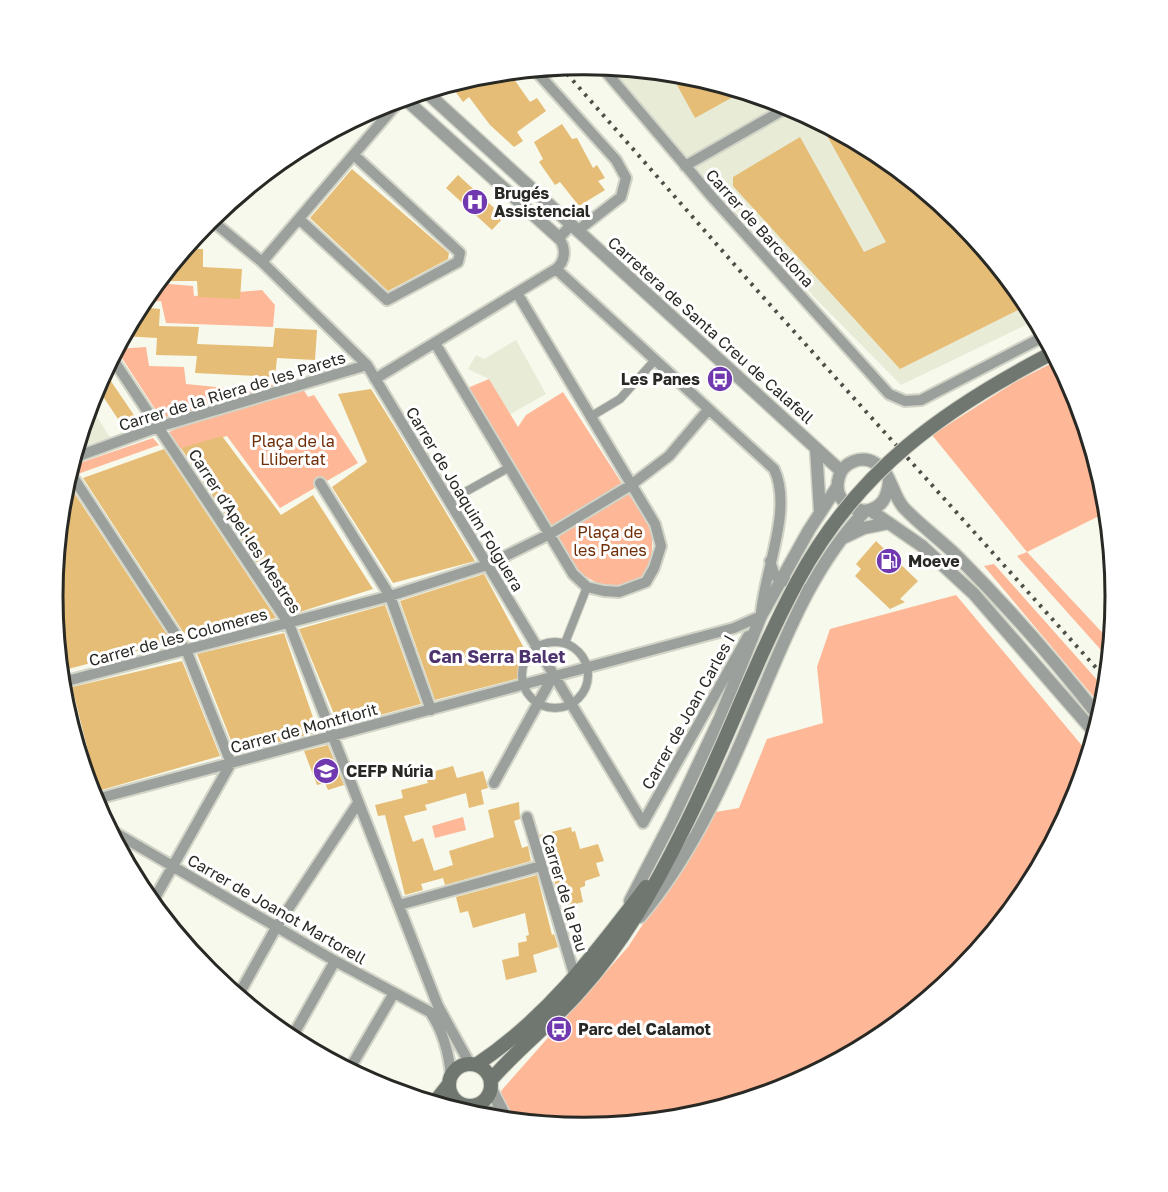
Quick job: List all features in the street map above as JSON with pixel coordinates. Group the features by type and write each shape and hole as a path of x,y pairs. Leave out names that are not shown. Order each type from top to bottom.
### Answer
{"main road":[{"path":"473,1105 485,1101 491,1085 580,991 623,928 683,830 716,763 787,602 817,549 840,516 877,474 931,425 972,397 1046,356"},
{"path":"439,1096 460,1067 473,1064 518,1035 623,928"},
{"path":"473,1064 486,1070 491,1085"},
{"path":"450,1080 453,1098 457,1101"}],"street":[{"name":"Carrer de Barcelona","path":"609,76 685,166 889,394 905,401 921,400 1037,340"},
{"path":"541,77 616,160 626,178 621,197 559,238"},
{"name":"Carretera de Santa Creu de Calafell","path":"432,98 841,471"},
{"path":"375,379 556,269 562,263 564,253 559,238 411,105"},
{"path":"262,262 390,113"},
{"path":"685,166 778,113"},
{"path":"298,219 387,300 458,262 461,257 460,253 354,155"},
{"name":"Carrer de Joaquim Folguera","path":"218,226 262,262 367,365 570,704"},
{"path":"556,269 774,469 780,481 781,506 761,616"},
{"path":"435,343 573,574 588,587 619,592 646,582 654,568 661,546 655,524 517,293"},
{"path":"590,417 620,399 654,361"},
{"name":"Carrer de la Riera de les Parets","path":"83,454 158,427 367,365"},
{"name":"Carrer d'Apel·les Mestres","path":"117,366 289,624 399,905 434,1009 473,1064"},
{"name":"Carrer de les Colomeres","path":"70,680 289,624 390,596 487,565 550,534 631,485 669,456 708,410"},
{"path":"816,448 820,513"},
{"path":"623,928 720,718 761,616 780,579 837,487 841,471 854,461 870,460 886,473 901,505 956,555 998,599 1092,709"},
{"path":"449,501 510,467"},
{"path":"76,482 187,652 231,763 157,894"},
{"path":"623,928 656,899 707,812 808,589 843,538 867,511 883,502 887,495 889,482"},
{"path":"320,483 390,596 431,710"},
{"path":"837,487 843,501 850,507 867,511 922,546 974,594 1088,725"},
{"path":"843,538 864,528 889,523"},
{"path":"770,561 774,574 780,579 802,590 808,589"},
{"path":"565,643 588,587"},
{"path":"588,666 734,628 761,616"},
{"name":"Carrer de Joan Carles I","path":"570,704 643,823 761,616"},
{"path":"554,642 565,643 577,651 588,666 588,681 583,691 570,704 554,707 538,704 526,693 522,684 525,665 537,649 554,642"},
{"name":"Carrer de Montflorit","path":"104,797 588,666"},
{"path":"494,783 553,676"},
{"path":"242,989 277,926 358,803"},
{"name":"Carrer de la Pau","path":"527,817 575,977"},
{"name":"Carrer de Joanot Martorell","path":"123,837 335,961 394,993 434,1009"},
{"path":"399,905 540,866"},
{"path":"296,1030 335,961"},
{"path":"354,1063 394,993"},
{"path":"434,1009 448,1050 450,1080"},
{"path":"491,1085 502,1110"}],"shaded area":[{"path":"613,76 652,79 719,93 783,115 844,145 873,163 928,204 976,252 1028,324 901,385 817,300"},
{"path":"516,340 546,394 509,415 489,379 468,369 476,355 484,359"},
{"path":"96,416 110,437 86,446"}],"green space":[{"path":"168,284 193,286 194,296 262,290 275,305 273,327 166,323 161,301 155,301"},
{"name":"Plaça de la Llibertat","path":"146,347 149,366 184,367 186,384 257,391 294,374 308,397 314,395 358,463 280,508 227,436 174,450 169,432 229,403 161,418 121,357 126,348"},
{"path":"1050,364 1077,429 1087,461 1099,516 1027,552 932,435 1015,382"},
{"name":"Plaça de les Panes","path":"489,379 518,427 526,415 563,392 650,527 651,559 642,578 634,584 624,588 612,588 581,574 463,390"},
{"path":"153,438 159,445 78,474 81,463"},
{"path":"1027,552 1104,634 1102,651 1017,556"},
{"path":"994,564 1098,681 1095,698 984,566"},
{"path":"956,595 1082,746 1051,826 1017,885 976,940 928,988 873,1029 844,1047 783,1077 719,1099 652,1113 584,1117 510,1112 503,1102 501,1091 628,947 671,881 710,813 739,808 767,739 823,723 817,667 830,629"},
{"path":"463,817 466,830 435,838 432,826"}],"building":[{"path":"514,79 530,102 537,98 546,111 517,132 523,141 514,147 490,125 469,97 463,102 455,91"},
{"path":"677,85 686,85 733,97 695,118"},
{"path":"562,124 572,139 577,138 593,168 597,165 605,178 598,181 605,190 579,206 560,182 555,185 539,162 543,159 534,142"},
{"path":"827,136 873,163 928,204 976,252 1019,310 900,369 733,186 733,177 800,137 864,252 886,242"},
{"path":"352,169 449,253 448,259 388,291 310,218"},
{"name":"Brugés Assistencial","path":"458,175 504,217 492,230 446,188"},
{"path":"195,249 203,249 203,267 242,269 240,299 198,297 197,281 170,281"},
{"path":"150,308 160,309 159,326 199,327 197,344 273,347 275,328 317,330 315,360 277,358 275,377 195,373 197,356 156,355 157,338 132,337"},
{"path":"110,380 140,424 126,431 103,397"},
{"path":"371,389 475,561 393,583 332,487 367,462 338,394"},
{"path":"222,436 281,515 313,495 373,589 293,614 285,594 279,596 181,448"},
{"path":"164,449 276,618 187,638 83,478"},
{"path":"74,492 172,642 68,669 64,630 64,562"},
{"path":"876,541 918,581 900,599 905,602 890,609 855,576 861,569 856,564"},
{"path":"484,574 525,650 520,678 435,700 400,601"},
{"path":"385,605 421,704 339,726 299,629"},
{"path":"284,633 318,732 236,753 197,654"},
{"path":"182,661 220,756 101,790 91,763 72,687"},
{"name":"CEFP Núria","path":"328,745 344,785 328,790 325,783 317,785 304,751"},
{"path":"453,766 457,778 483,771 488,788 481,790 484,804 469,808 466,793 425,805 427,810 404,816 413,842 423,838 434,871 453,865 449,851 494,837 488,810 519,802 520,819 514,821 522,848 528,846 531,861 445,885 443,878 421,884 423,890 405,895 385,815 378,816 375,805 403,798 401,790 428,783 425,774"},
{"path":"571,827 572,832 575,831 580,849 598,844 604,861 596,863 600,876 585,881 585,886 580,888 583,902 568,906 564,891 558,893 553,876 559,874 552,849 545,851 540,835"},
{"path":"537,875 552,935 554,934 558,947 533,955 537,972 506,980 502,960 519,956 518,943 527,941 526,936 529,935 525,913 473,928 468,911 460,913 456,897"}],"railway":[{"path":"568,75 755,288 1100,672"}],"place":[{"name":"Brugés Assistencial","path":"475,202"},
{"name":"Les Panes","path":"720,379"},
{"name":"Moeve","path":"889,561"},
{"name":"CEFP Núria","path":"326,771"},
{"name":"Parc del Calamot","path":"559,1029"}],"district":[{"name":"Can Serra Balet","path":"497,656"}]}
